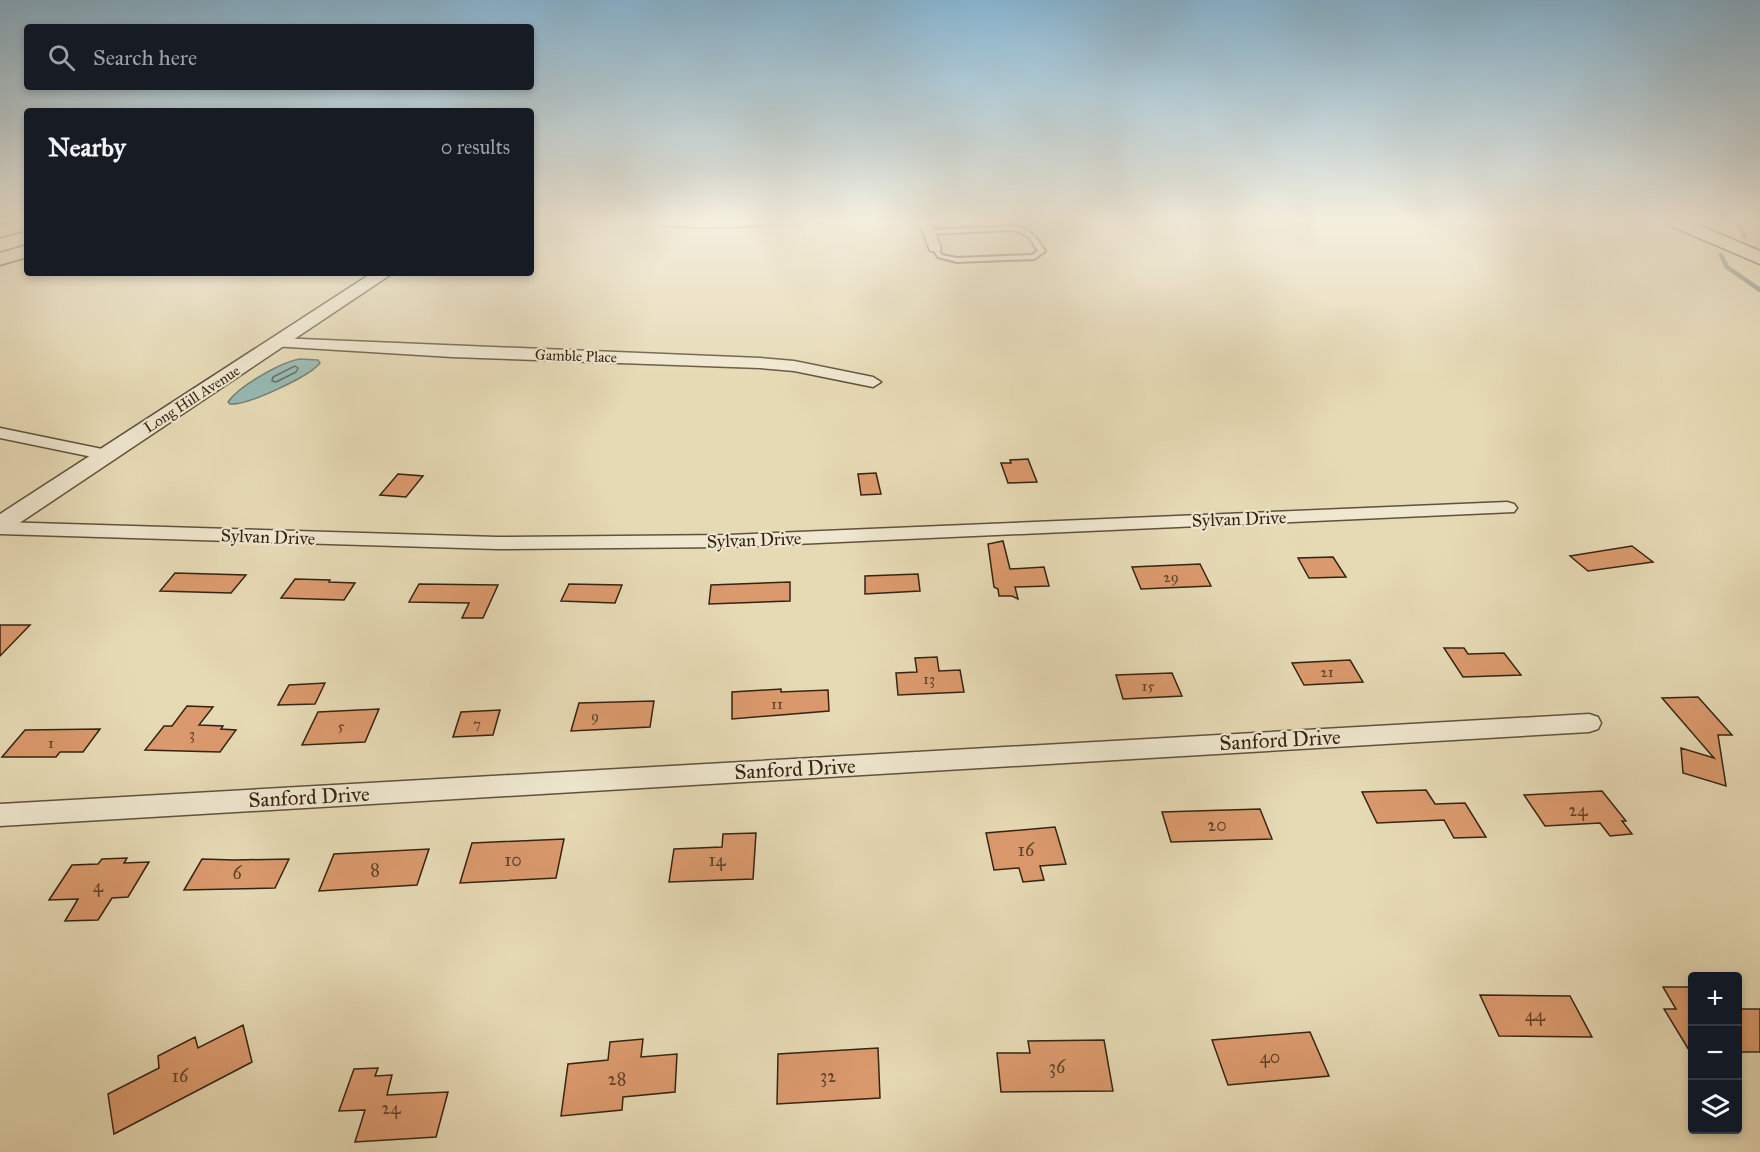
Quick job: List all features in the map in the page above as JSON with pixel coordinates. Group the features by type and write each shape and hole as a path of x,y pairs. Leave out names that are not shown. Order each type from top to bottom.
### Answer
{"street":[{"name":"Long Hill Avenue","path":"0,527 379,276"},
{"name":"Gamble Place","path":"277,343 760,363 794,366 873,382"},
{"path":"0,433 107,455"},
{"name":"Sylvan Drive","path":"0,527 497,543 729,541 1507,508"},
{"name":"Sanford Drive","path":"0,814 1589,723"}],"water":[{"path":"300,359 318,360 320,363 314,369 278,389 250,400 230,404 228,402 241,389 261,376"}],"building":[{"path":"1028,459 1037,482 1008,483 1001,463"},
{"path":"876,473 881,494 861,495 858,474"},
{"path":"398,474 423,476 406,497 380,495"},
{"path":"1003,541 1010,569 1044,567 1049,586 1015,587 1018,599 1012,596 999,596 998,589 994,587 988,544"},
{"path":"1632,546 1653,562 1588,571 1570,556"},
{"path":"1333,557 1346,577 1309,578 1298,558"},
{"path":"1200,564 1211,586 1141,589 1132,567"},
{"path":"175,573 246,575 231,593 160,591"},
{"path":"918,574 920,591 865,594 865,576"},
{"path":"295,579 355,583 344,600 281,598"},
{"path":"790,582 790,601 709,604 711,585"},
{"path":"419,584 498,585 483,618 462,618 469,603 409,602"},
{"path":"569,584 622,585 615,603 561,601"},
{"path":"0,625 30,625 0,656"},
{"path":"1444,648 1464,648 1468,654 1504,653 1521,675 1463,677"},
{"path":"937,657 939,671 960,670 964,692 898,695 896,673 917,672 915,658"},
{"path":"1350,660 1363,682 1304,685 1292,663"},
{"path":"1172,673 1182,696 1123,699 1116,675"},
{"path":"325,683 315,704 278,705 289,685"},
{"path":"781,689 781,692 828,690 829,711 732,719 732,692"},
{"path":"1698,697 1732,735 1718,735 1726,786 1683,773 1681,748 1714,758 1662,698"},
{"path":"654,701 650,727 571,731 579,703"},
{"path":"187,706 213,707 199,725 223,726 221,729 236,730 220,752 145,750 164,726 172,726"},
{"path":"379,709 365,742 302,745 318,712"},
{"path":"500,710 493,735 453,737 461,712"},
{"path":"100,729 83,752 60,752 56,757 2,757 25,730"},
{"path":"1426,790 1435,804 1465,803 1486,837 1454,838 1444,820 1377,823 1362,792"},
{"path":"1602,791 1626,821 1622,821 1632,834 1610,836 1600,823 1545,826 1524,795"},
{"path":"1260,809 1272,839 1171,842 1162,812"},
{"path":"1055,827 1066,864 1040,866 1044,880 1023,882 1019,868 994,870 986,833"},
{"path":"756,833 753,879 669,882 674,849 722,847 723,834"},
{"path":"564,839 556,878 460,883 472,843"},
{"path":"429,849 417,885 319,891 334,854"},
{"path":"127,858 124,863 149,862 128,897 112,898 98,920 65,921 78,899 49,900 72,865 98,864 102,859"},
{"path":"202,859 289,859 275,888 184,890"},
{"path":"1663,987 1688,987 1688,1048 1664,1009 1676,1009"},
{"path":"1480,995 1570,996 1592,1037 1499,1036"},
{"path":"1742,1009 1760,1009 1760,1052 1742,1052"},
{"path":"243,1025 252,1062 114,1134 108,1094 159,1068 158,1056 195,1037 198,1048"},
{"path":"1310,1032 1329,1076 1228,1085 1212,1040"},
{"path":"643,1039 641,1057 677,1054 675,1092 623,1097 622,1110 561,1116 568,1064 608,1060 610,1042"},
{"path":"1104,1040 1113,1091 1001,1092 997,1053 1030,1053 1028,1041"},
{"path":"878,1048 880,1098 777,1104 778,1054"},
{"path":"378,1068 375,1076 392,1075 387,1095 448,1092 436,1137 355,1142 365,1110 339,1111 354,1069"}],"waterway":[{"path":"1735,273 1760,290"}]}
